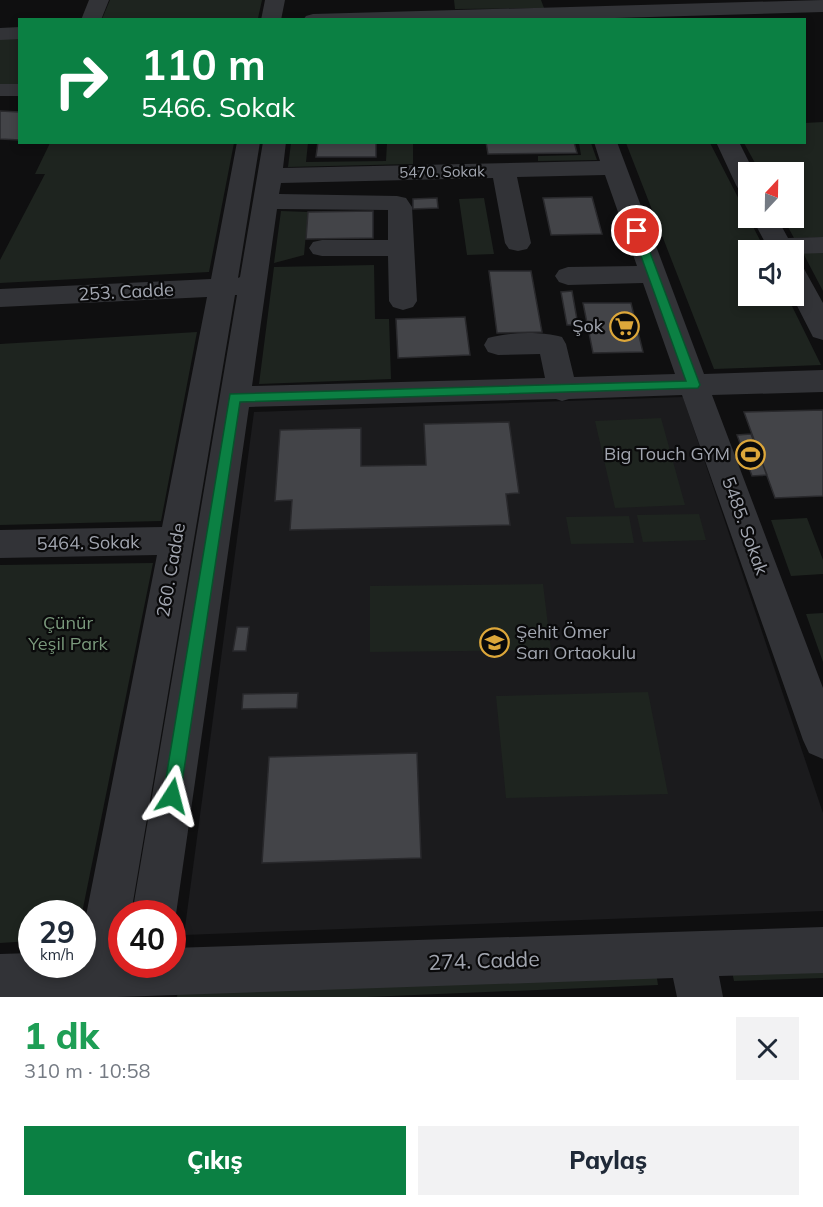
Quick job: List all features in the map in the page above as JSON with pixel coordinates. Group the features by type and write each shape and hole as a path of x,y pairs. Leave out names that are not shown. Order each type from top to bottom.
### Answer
{"street":[{"path":"92,18 99,0"},
{"path":"272,18 275,0"},
{"path":"367,18 606,7 659,11 823,6"},
{"path":"0,34 18,33"},
{"path":"0,90 18,90"},
{"name":"260. Cadde","path":"156,900 235,397 238,286 249,144"},
{"name":"260. Cadde","path":"96,985 177,541 238,286 267,189 275,144"},
{"path":"728,144 738,165"},
{"name":"5470. Sokak","path":"267,189 504,171 610,155"},
{"name":"5485. Sokak","path":"610,155 823,740"},
{"path":"504,171 518,243"},
{"path":"267,189 397,203 403,301"},
{"path":"804,246 823,245"},
{"path":"322,248 401,248"},
{"path":"568,276 653,274"},
{"name":"253. Cadde","path":"0,298 238,286"},
{"path":"804,293 823,330"},
{"path":"498,345 552,344 562,390"},
{"path":"235,397 562,390 823,381"},
{"name":"5464. Sokak","path":"0,544 177,541"},
{"name":"274. Cadde","path":"186,978 696,976 823,950"},
{"name":"274. Cadde","path":"0,977 96,985 143,978"}],"shaded area":[{"name":"Şehit Ömer Sarı Ortaokulu","path":"683,397 823,813 823,911 186,935 186,920 254,412"}],"green space":[{"path":"110,0 262,0 258,18 102,18"},
{"path":"454,0 541,0 544,8 455,9"},
{"path":"18,38 18,85 0,85 0,39"},
{"path":"823,122 823,237 794,238 788,228 804,228 804,162 754,162 745,144 806,144 806,123"},
{"path":"50,144 234,144 209,272 0,283 0,260 45,174 35,174"},
{"path":"291,144 308,144 306,162 386,161 387,144 413,144 413,164 288,167"},
{"path":"579,144 591,144 597,160 538,161 538,156 581,155"},
{"path":"626,144 711,144 738,197 738,228 754,228 760,240 738,240 738,306 792,306 821,365 714,369"},
{"path":"484,198 494,254 467,255 459,199"},
{"path":"281,211 308,212 304,255 274,263"},
{"path":"804,253 823,253 823,291 804,255"},
{"path":"374,265 375,319 389,319 391,379 259,384 274,267"},
{"path":"197,332 161,521 0,525 0,344"},
{"path":"661,418 685,505 615,508 595,421"},
{"path":"699,514 706,540 643,542 637,515"},
{"path":"629,516 634,543 571,544 566,517"},
{"path":"807,518 823,560 823,574 791,576 771,520"},
{"name":"Çünür Yeşil Park","path":"153,563 85,900 18,900 18,942 0,943 0,565"},
{"path":"543,584 551,650 370,652 370,586"},
{"path":"823,613 823,662 806,614"},
{"path":"648,692 668,794 506,798 496,696"},
{"path":"823,964 823,978 734,981 731,967"},
{"path":"656,972 658,985 367,997 177,997 178,990"}],"building":[{"path":"0,111 18,112 18,140 0,139"},
{"path":"318,144 376,144 376,157 316,157"},
{"path":"486,144 575,144 577,153 488,154"},
{"path":"592,197 602,234 551,235 543,198"},
{"path":"437,198 438,208 413,209 413,199"},
{"path":"373,211 373,238 306,239 308,212"},
{"path":"489,271 531,271 542,332 497,333"},
{"path":"572,291 578,325 567,325 561,292"},
{"path":"583,303 631,303 643,352 593,353"},
{"path":"465,317 470,355 398,358 396,319"},
{"path":"823,410 823,496 775,498 744,412"},
{"path":"509,422 519,493 506,494 510,525 290,530 292,500 275,501 280,430 361,428 361,466 426,465 424,424"},
{"path":"751,434 767,475 752,476 737,435"},
{"path":"237,627 249,627 246,651 233,651"},
{"path":"298,693 297,708 242,709 243,694"},
{"path":"417,753 421,858 262,863 269,757"}],"place":[{"name":"Şok","path":"624,326"},
{"name":"Big Touch GYM","path":"751,454"},
{"name":"Şehit Ömer Sarı Ortaokulu","path":"495,642"}],"route":[{"path":"172,796 235,397 694,385 637,231"}]}
